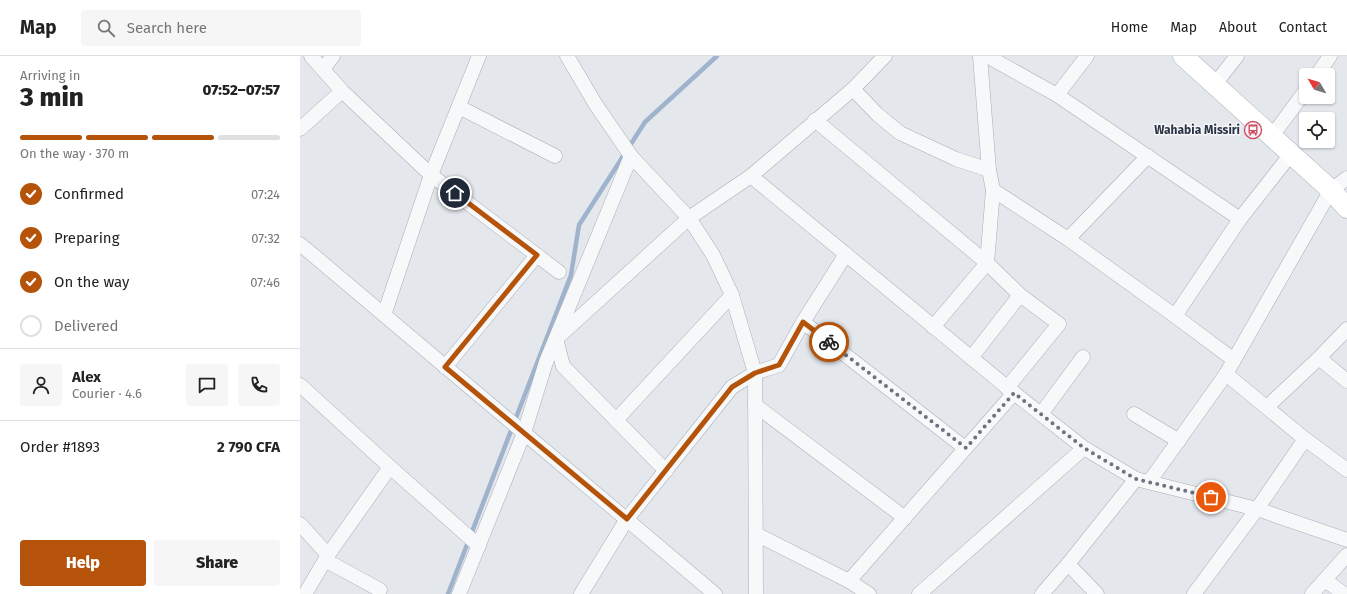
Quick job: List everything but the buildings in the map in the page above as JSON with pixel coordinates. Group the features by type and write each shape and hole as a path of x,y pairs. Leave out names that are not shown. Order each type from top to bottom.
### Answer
{"main road":[{"path":"1183,56 1331,190 1347,208"}],"street":[{"path":"311,56 342,91 432,175 559,272"},
{"path":"323,69 333,56"},
{"path":"384,315 432,175 479,56"},
{"path":"567,56 596,105 632,156 689,218 713,255 732,294 755,373 756,594"},
{"path":"556,339 689,218 751,176 853,89 886,56"},
{"path":"933,327 987,263 993,190 989,170 980,56"},
{"path":"987,56 1057,95 1240,219"},
{"path":"1057,95 1087,56"},
{"path":"1215,84 1237,56"},
{"path":"1322,68 1330,56"},
{"path":"853,89 878,115 900,132 956,159 989,170"},
{"path":"300,129 342,91"},
{"path":"1272,136 1299,99"},
{"path":"459,107 556,156"},
{"path":"815,120 987,263 1020,295 1059,324 966,448 849,581"},
{"path":"1175,316 1240,219 1291,154"},
{"path":"459,594 524,433 546,362 632,156"},
{"path":"1068,239 1148,156"},
{"path":"751,176 1010,391 1084,448 1143,481 1257,509 1347,540"},
{"path":"1042,594 1178,441 1226,374 1331,190 1347,178"},
{"path":"993,190 1068,239 1234,360"},
{"path":"300,244 715,594"},
{"path":"581,594 627,519 732,387 755,373 779,365 803,322 846,254"},
{"path":"445,367 537,255"},
{"path":"616,420 732,294"},
{"path":"971,358 1020,295"},
{"path":"803,322 966,448"},
{"path":"1267,408 1347,329"},
{"path":"556,339 563,366 666,471"},
{"path":"1041,414 1083,357"},
{"path":"1318,358 1347,380"},
{"path":"1226,374 1305,439 1347,470"},
{"path":"300,385 390,468 479,546"},
{"path":"756,405 905,518"},
{"path":"1134,414 1178,441"},
{"path":"1194,594 1257,509 1305,439"},
{"path":"919,594 1084,448"},
{"path":"306,594 327,558 390,468"},
{"path":"300,524 327,558 380,590"},
{"path":"756,534 849,581 869,594"},
{"path":"1312,594 1347,555"},
{"path":"1068,564 1097,594"},
{"path":"1325,580 1344,594"}],"waterway":[{"path":"448,594 571,275 579,225 645,122 717,56"}],"way so far":[{"path":"829,342 966,448 1014,393 1084,448 1136,479 1211,497"}],"place":[{"name":"Wahabia Missiri","path":"1253,130"}],"route":[{"path":"455,193 537,255 445,367 627,519 732,387 755,373 779,365 803,322 829,342"}]}
